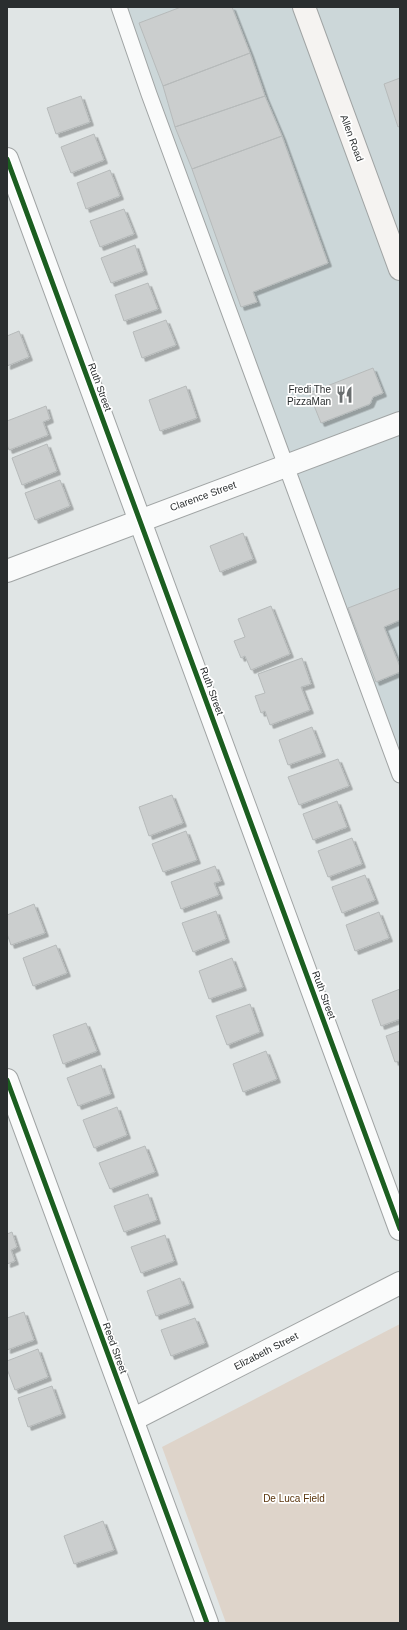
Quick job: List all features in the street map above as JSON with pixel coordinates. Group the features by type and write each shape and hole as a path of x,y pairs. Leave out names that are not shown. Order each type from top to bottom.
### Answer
{"main road":[{"name":"Allen Road","path":"304,7 400,269"}],"street":[{"name":"Ruth Street","path":"7,159 400,1229"},
{"name":"Clarence Street","path":"7,571 400,423"},
{"name":"Reed Street","path":"7,1080 207,1623"},
{"name":"Elizabeth Street","path":"132,1420 400,1284"}],"lane":[{"path":"119,7 149,94 285,466 299,499 400,775"}],"shaded area":[{"path":"119,7 400,7 400,775"}],"green space":[{"name":"De Luca Field","path":"400,1324 400,1623 226,1623 162,1447"}],"building":[{"path":"181,7 232,7 250,53 163,86 139,23"},
{"path":"250,53 265,96 175,127 163,86"},
{"path":"400,78 400,126 398,127 384,84"},
{"path":"81,96 90,122 56,134 47,108"},
{"path":"265,96 282,136 192,169 175,127"},
{"path":"94,134 104,160 71,173 61,147"},
{"path":"282,136 328,263 253,292 257,302 241,307 192,169"},
{"path":"110,170 120,196 86,209 77,183"},
{"path":"124,209 134,234 100,247 90,221"},
{"path":"135,245 144,271 111,283 101,258"},
{"path":"148,283 158,309 124,321 115,295"},
{"path":"166,320 176,345 142,358 133,332"},
{"path":"19,331 29,357 7,366 7,336"},
{"name":"Fredi The PizzaMan","path":"373,368 383,393 373,397 370,404 321,423 309,393"},
{"path":"186,386 197,418 160,431 149,400"},
{"path":"46,406 50,419 43,422 48,435 9,450 7,445 7,421"},
{"path":"47,444 57,471 22,485 12,458"},
{"path":"60,480 70,506 35,520 25,493"},
{"path":"243,533 253,559 220,572 210,546"},
{"path":"400,588 400,620 384,627 400,667 400,672 376,682 348,608"},
{"path":"271,606 290,654 251,670 245,656 241,658 234,641 245,637 238,619"},
{"path":"302,658 311,684 301,687 310,710 270,725 265,711 261,713 255,696 265,693 258,674"},
{"path":"312,727 322,753 288,765 279,740"},
{"path":"338,759 349,786 299,805 288,777"},
{"path":"172,795 183,823 149,836 139,807"},
{"path":"337,801 347,827 313,840 303,814"},
{"path":"186,831 197,860 163,872 152,844"},
{"path":"352,838 362,864 328,877 318,851"},
{"path":"215,866 221,881 214,883 219,895 181,909 171,882"},
{"path":"365,875 375,900 342,913 332,887"},
{"path":"34,904 45,933 11,945 7,934 7,915"},
{"path":"216,911 226,939 193,952 182,923"},
{"path":"379,912 389,938 355,951 346,925"},
{"path":"56,945 67,973 33,986 23,958"},
{"path":"232,958 243,987 209,999 199,971"},
{"path":"400,989 400,1019 381,1026 372,1000"},
{"path":"250,1004 260,1032 227,1045 216,1016"},
{"path":"86,1023 97,1051 63,1064 53,1035"},
{"path":"400,1031 400,1061 395,1062 386,1036"},
{"path":"266,1051 277,1079 243,1092 233,1064"},
{"path":"101,1065 111,1094 78,1106 67,1078"},
{"path":"117,1107 127,1135 94,1148 83,1120"},
{"path":"145,1146 155,1172 110,1189 99,1163"},
{"path":"148,1194 157,1220 124,1232 114,1206"},
{"path":"12,1232 17,1247 11,1250 15,1261 7,1264 7,1234"},
{"path":"165,1235 174,1261 141,1273 131,1247"},
{"path":"180,1278 190,1304 156,1316 147,1291"},
{"path":"24,1312 34,1340 7,1350 7,1318"},
{"path":"195,1318 205,1343 171,1356 161,1330"},
{"path":"38,1349 48,1377 15,1390 7,1369 7,1361"},
{"path":"52,1386 62,1414 28,1427 18,1398"},
{"path":"103,1521 114,1550 74,1564 64,1536"}],"cycle path":[{"path":"7,159 400,1229"},
{"path":"7,1080 207,1623"}],"place":[{"name":"Fredi The PizzaMan","path":"344,395"}]}
